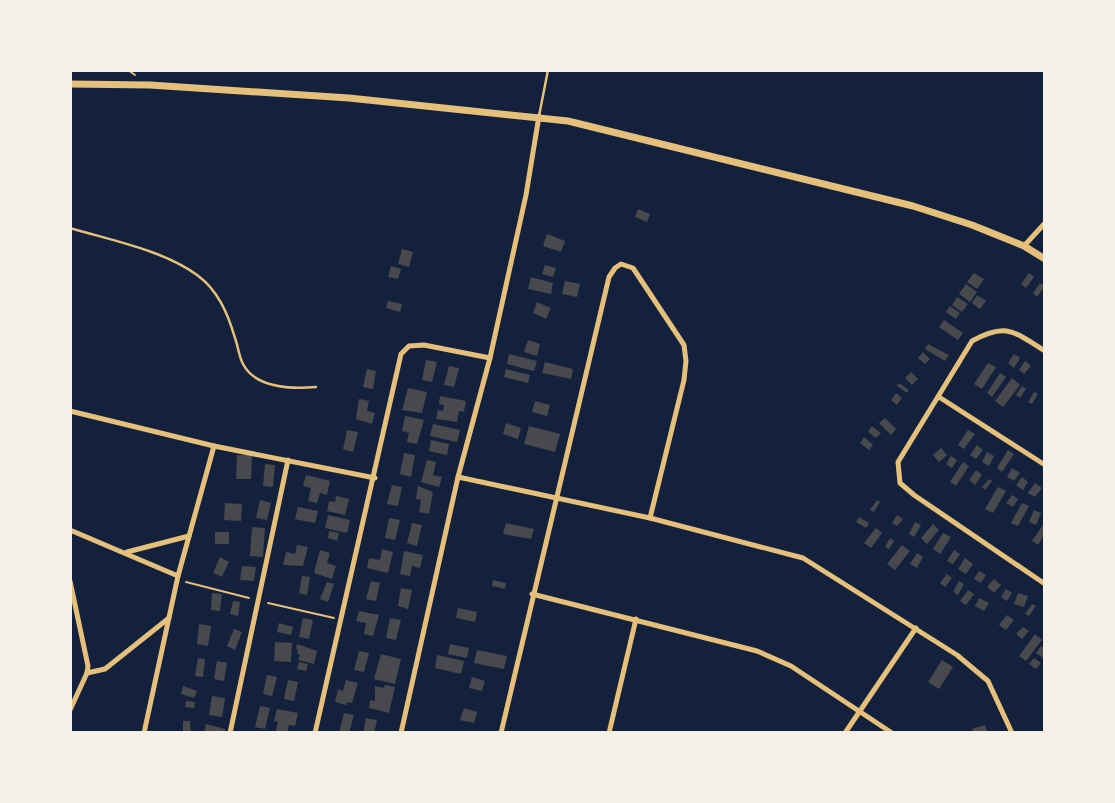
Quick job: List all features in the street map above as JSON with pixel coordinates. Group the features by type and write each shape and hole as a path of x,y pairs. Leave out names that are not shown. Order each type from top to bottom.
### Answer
{"street":[{"path":"70,84 150,85 349,98 569,121 914,206 972,225 1024,246 1045,258"},
{"path":"401,733 458,477 490,358 526,195 539,116"},
{"path":"1024,246 1045,223"},
{"path":"501,733 609,277 621,264 633,268 684,345 686,361 684,380 650,518"},
{"path":"1045,351 1015,332 992,330 972,341 898,463 900,483 1045,584"},
{"path":"315,733 401,354 410,345 424,345 490,358"},
{"path":"939,397 1045,465"},
{"path":"70,411 214,446 375,478"},
{"path":"144,733 178,576 214,446"},
{"path":"230,733 288,460"},
{"path":"458,477 650,518 803,558 957,655 988,681 1012,733"},
{"path":"70,530 178,576"},
{"path":"126,552 189,536"},
{"path":"70,580 87,673 70,710"},
{"path":"532,594 757,651 791,666 892,733"},
{"path":"87,673 105,669 169,618"},
{"path":"609,733 636,619"},
{"path":"845,733 916,628"}],"lane":[{"path":"539,116 548,70"},
{"path":"70,228 173,261 198,275 216,293 229,317 243,364 251,374 267,383 290,389 316,387"}],"building":[{"path":"638,209 650,214 647,222 635,217"},
{"path":"547,234 565,241 561,252 543,246"},
{"path":"402,249 413,252 409,267 398,264"},
{"path":"545,265 556,268 553,277 542,274"},
{"path":"391,266 401,269 398,279 388,277"},
{"path":"974,273 984,279 977,289 967,282"},
{"path":"1029,273 1034,277 1026,288 1021,284"},
{"path":"531,277 553,283 551,294 528,289"},
{"path":"565,281 580,284 577,297 562,294"},
{"path":"1040,283 1045,286 1037,297 1033,293"},
{"path":"966,284 977,292 970,302 959,294"},
{"path":"977,295 986,301 980,309 972,303"},
{"path":"957,297 968,304 962,312 952,305"},
{"path":"388,301 402,304 400,312 386,308"},
{"path":"537,302 551,308 546,319 533,313"},
{"path":"950,306 960,313 956,319 946,312"},
{"path":"944,320 963,333 958,340 939,327"},
{"path":"528,340 540,344 537,356 524,352"},
{"path":"928,344 949,355 945,361 925,349"},
{"path":"923,352 930,359 925,364 918,358"},
{"path":"509,354 537,361 534,371 507,364"},
{"path":"1014,354 1020,358 1014,368 1008,363"},
{"path":"426,360 437,362 432,382 422,380"},
{"path":"1025,361 1031,366 1024,374 1019,370"},
{"path":"545,362 573,369 571,379 542,373"},
{"path":"988,363 996,367 982,389 974,384"},
{"path":"449,366 459,368 454,387 444,385"},
{"path":"367,369 376,371 373,389 363,387"},
{"path":"506,369 530,375 528,383 504,377"},
{"path":"911,372 918,379 912,385 905,378"},
{"path":"1000,373 1006,377 992,397 987,393"},
{"path":"1012,378 1020,385 1003,407 995,401"},
{"path":"899,383 909,390 907,393 897,386"},
{"path":"1022,386 1026,389 1020,398 1016,395"},
{"path":"408,388 427,392 422,413 402,410"},
{"path":"1034,392 1038,394 1032,404 1028,402"},
{"path":"896,393 902,398 897,405 891,400"},
{"path":"440,396 466,401 464,412 459,411 457,422 436,419 438,410 443,411 444,405 439,404"},
{"path":"359,399 369,401 367,411 375,413 372,424 356,419"},
{"path":"535,401 550,405 547,416 532,412"},
{"path":"405,416 424,420 417,444 407,442 409,433 402,431"},
{"path":"885,418 896,429 891,435 879,423"},
{"path":"506,423 521,428 518,439 503,434"},
{"path":"433,424 460,430 457,442 430,436"},
{"path":"529,426 560,434 555,452 524,444"},
{"path":"872,426 881,433 876,438 868,432"},
{"path":"347,430 358,432 353,452 343,449"},
{"path":"968,430 975,434 964,449 958,445"},
{"path":"864,437 873,445 869,450 860,443"},
{"path":"431,440 449,444 447,455 429,451"},
{"path":"977,445 983,450 976,459 970,455"},
{"path":"941,448 947,455 939,462 933,455"},
{"path":"1008,450 1014,454 1002,472 997,468"},
{"path":"987,452 994,456 989,466 982,462"},
{"path":"404,453 415,455 411,477 400,474"},
{"path":"237,455 252,455 251,479 236,479"},
{"path":"951,456 957,460 952,468 946,464"},
{"path":"427,460 436,462 433,475 442,477 439,487 421,482"},
{"path":"963,462 969,466 956,486 950,482"},
{"path":"265,464 275,465 273,487 263,486"},
{"path":"1012,468 1020,473 1014,481 1007,477"},
{"path":"976,470 982,475 975,485 969,480"},
{"path":"306,475 330,481 327,495 320,493 317,503 308,501 311,488 303,486"},
{"path":"1022,477 1028,482 1023,490 1016,485"},
{"path":"989,479 992,481 985,490 982,487"},
{"path":"1035,483 1042,488 1035,497 1028,493"},
{"path":"392,485 402,487 398,506 387,504"},
{"path":"418,486 433,492 429,514 419,512 421,500 416,499"},
{"path":"998,487 1006,491 993,513 985,509"},
{"path":"1012,495 1018,499 1013,507 1006,503"},
{"path":"336,496 349,499 345,515 327,511 329,501 335,502"},
{"path":"260,500 271,503 267,520 256,518"},
{"path":"877,500 880,502 874,512 870,510"},
{"path":"225,503 242,504 241,521 224,520"},
{"path":"1022,503 1029,506 1018,526 1011,523"},
{"path":"298,507 318,511 315,523 295,519"},
{"path":"1034,510 1041,513 1036,525 1029,522"},
{"path":"328,515 350,520 347,533 325,528"},
{"path":"897,515 903,519 897,526 892,523"},
{"path":"859,517 869,523 866,528 856,522"},
{"path":"389,518 400,520 395,540 385,538"},
{"path":"915,522 921,525 914,537 909,534"},
{"path":"1045,522 1045,533 1038,545 1032,541"},
{"path":"412,523 422,525 417,546 407,543"},
{"path":"506,523 534,529 531,539 503,534"},
{"path":"933,524 939,530 927,544 921,538"},
{"path":"252,527 265,528 263,557 250,556"},
{"path":"876,528 882,533 871,548 864,543"},
{"path":"329,531 339,533 337,541 328,538"},
{"path":"215,532 229,532 229,544 215,544"},
{"path":"943,533 951,537 940,554 933,549"},
{"path":"890,538 894,541 889,549 885,547"},
{"path":"297,545 308,547 303,566 283,565 286,552 295,554"},
{"path":"902,545 910,551 895,570 887,564"},
{"path":"382,549 393,552 388,573 367,568 369,558 380,560"},
{"path":"320,550 330,553 327,563 336,566 332,579 314,573"},
{"path":"954,550 960,554 953,564 947,561"},
{"path":"404,551 423,555 420,568 412,566 410,576 400,574"},
{"path":"917,553 923,557 917,568 910,564"},
{"path":"220,557 229,562 222,577 213,573"},
{"path":"965,558 973,564 966,574 958,569"},
{"path":"242,566 256,567 254,581 240,580"},
{"path":"979,571 986,575 981,583 974,579"},
{"path":"947,574 952,578 945,587 940,583"},
{"path":"302,576 310,577 307,595 299,593"},
{"path":"994,579 1001,585 994,593 987,587"},
{"path":"493,580 506,583 505,589 492,586"},
{"path":"371,581 380,583 376,601 366,599"},
{"path":"959,581 964,584 958,595 953,592"},
{"path":"327,582 334,584 328,602 320,599"},
{"path":"401,588 412,590 408,609 398,606"},
{"path":"1006,589 1012,593 1007,601 1001,597"},
{"path":"968,590 974,594 966,605 960,601"},
{"path":"212,593 222,594 220,611 211,610"},
{"path":"1018,593 1028,596 1024,607 1014,604"},
{"path":"979,598 989,603 984,611 975,606"},
{"path":"233,601 240,602 238,616 230,614"},
{"path":"1032,604 1036,606 1029,616 1025,614"},
{"path":"458,608 477,612 475,622 456,618"},
{"path":"359,611 379,615 373,636 364,634 366,623 356,621"},
{"path":"1007,615 1014,620 1006,630 999,625"},
{"path":"303,618 313,620 309,639 299,637"},
{"path":"390,618 401,620 396,640 386,638"},
{"path":"279,623 293,627 291,635 277,632"},
{"path":"199,624 211,626 208,646 197,644"},
{"path":"1023,627 1029,631 1022,639 1016,634"},
{"path":"234,629 242,632 235,650 227,646"},
{"path":"1035,634 1042,640 1026,661 1019,656"},
{"path":"275,642 292,643 291,662 274,661"},
{"path":"297,644 317,651 314,664 298,660 300,655 297,654"},
{"path":"450,644 469,648 467,658 448,654"},
{"path":"1041,646 1045,649 1043,658 1036,653"},
{"path":"477,650 507,656 504,669 474,663"},
{"path":"359,651 369,653 364,672 354,670"},
{"path":"381,654 401,659 395,684 374,679"},
{"path":"437,655 464,661 461,674 435,668"},
{"path":"198,658 205,659 203,677 195,676"},
{"path":"1034,658 1041,663 1036,669 1029,664"},
{"path":"942,660 953,667 939,689 928,682"},
{"path":"217,661 227,663 224,681 214,679"},
{"path":"299,662 308,664 306,671 297,669"},
{"path":"267,675 277,677 272,696 263,694"},
{"path":"472,677 485,681 482,691 469,688"},
{"path":"288,680 298,682 294,701 284,699"},
{"path":"346,680 358,683 352,703 347,702 346,705 335,702 338,689 343,691"},
{"path":"385,685 395,687 389,713 369,708 370,700 375,701 375,686 384,688"},
{"path":"183,686 197,691 194,698 181,694"},
{"path":"212,696 225,698 222,717 209,715"},
{"path":"186,701 195,702 194,708 185,707"},
{"path":"260,706 270,708 265,729 255,727"},
{"path":"464,708 477,712 474,723 460,720"},
{"path":"277,709 298,713 295,726 289,725 287,733 276,731 278,722 274,721"},
{"path":"344,713 354,715 349,733 339,733"},
{"path":"366,718 377,720 374,733 363,733"},
{"path":"183,721 190,721 191,733 183,733"},
{"path":"206,724 225,729 224,733 204,733"},
{"path":"985,725 987,731 974,733 972,729"}]}
